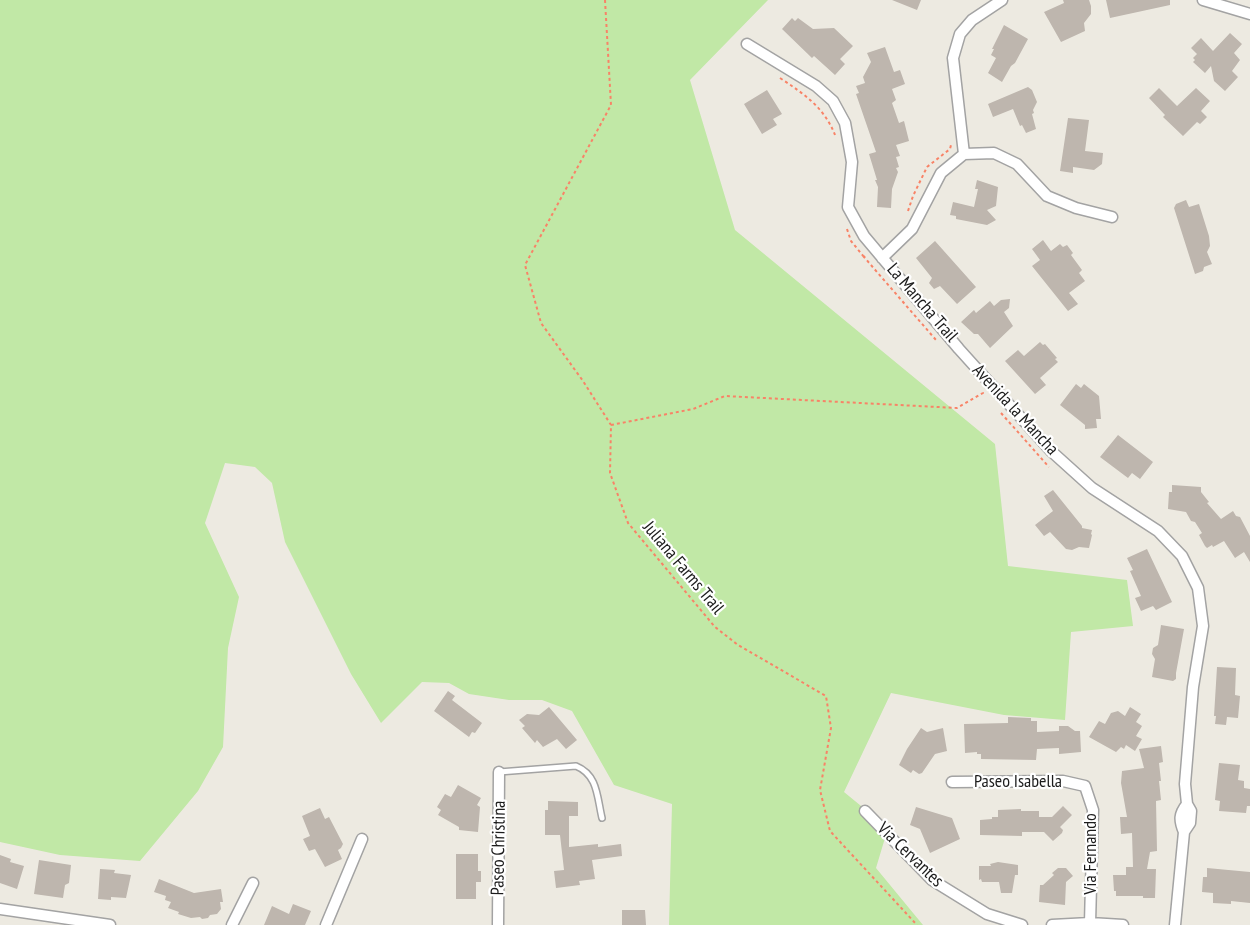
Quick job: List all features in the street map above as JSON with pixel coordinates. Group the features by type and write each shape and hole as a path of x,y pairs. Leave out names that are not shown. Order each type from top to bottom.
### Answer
{"street":[{"path":"964,154 953,58 960,34 972,20 1002,0"},
{"path":"1203,0 1250,14"},
{"name":"Avenida la Mancha","path":"747,44 816,86 833,101 845,123 852,162 848,207 874,249 959,350 1051,451 1092,488 1158,531 1182,556 1198,588 1203,626 1193,687 1185,784 1187,804 1180,818 1184,832 1175,925"},
{"path":"882,258 912,229 941,173 964,154 994,153 1017,164 1047,196 1076,208 1112,217"},
{"name":"Paseo Christina","path":"498,925 499,772"},
{"name":"Paseo Isabella","path":"952,782 1063,781 1085,786"},
{"name":"Via Fernando","path":"1085,786 1093,810 1090,923"},
{"name":"Via Cervantes","path":"865,811 932,880 987,914 1022,925"},
{"path":"326,925 362,840"},
{"path":"232,925 253,883"},
{"path":"0,909 110,925"},
{"path":"1052,925 1090,923 1123,925"}],"lane":[{"path":"499,772 576,766 583,769 592,778 602,818"}],"path":[{"path":"605,0 611,105 525,265 541,324 583,381 611,425 693,410 725,396 957,408 983,393 976,385"},
{"path":"775,75 814,101 830,122 836,138"},
{"path":"906,218 913,196 927,167 950,149 953,141"},
{"path":"846,224 851,241 864,257"},
{"name":"La Mancha Trail","path":"874,249 864,257 939,344"},
{"path":"998,410 1049,467"},
{"name":"Juliana Farms Trail","path":"611,425 610,473 628,523 714,627 738,645 826,696 831,728 820,790 830,831 917,925"}],"green space":[{"path":"0,0 768,0 690,80 735,230 995,444 1008,566 1127,580 1133,626 1071,632 1065,720 1004,715 891,693 844,792 888,828 876,868 923,925 669,925 672,804 614,785 572,711 542,700 509,700 469,694 449,683 422,682 381,723 351,674 285,542 272,483 255,467 225,463 205,523 239,597 228,648 223,747 198,791 140,861 60,855 0,842"}],"building":[{"path":"892,0 921,0 917,10"},
{"path":"1063,0 1089,0 1091,14 1084,23 1085,31 1061,42 1044,12 1064,3"},
{"path":"1106,0 1170,0 1170,5 1110,18"},
{"path":"792,18 795,21 798,18 813,29 834,28 853,46 840,59 845,64 835,75 814,56 812,58 782,29"},
{"path":"1004,25 1028,39 1002,82 988,73 996,58 991,55 994,49 992,49"},
{"path":"1230,33 1242,44 1234,53 1240,60 1232,71 1238,77 1225,91 1214,81 1211,66 1205,73 1193,62 1197,54 1191,48 1201,38 1213,51"},
{"path":"885,47 894,72 900,70 905,84 892,89 896,100 892,103 899,123 904,121 909,141 896,145 900,156 896,157 899,167 896,168 898,172 892,189 891,208 877,207 878,187 875,180 877,180 869,154 876,152 856,94 859,93 856,86 865,83 863,77 871,62 867,53"},
{"path":"1028,87 1032,90 1037,102 1032,114 1036,129 1026,133 1022,125 1020,126 1013,109 993,117 988,104"},
{"path":"1159,88 1177,106 1196,88 1210,101 1201,111 1207,117 1200,124 1197,122 1183,136 1163,117 1165,115 1149,98"},
{"path":"767,90 782,114 773,119 777,125 762,134 744,104"},
{"path":"1068,118 1089,120 1085,151 1103,153 1102,164 1094,170 1073,167 1073,173 1060,171"},
{"path":"977,180 998,187 996,206 987,210 996,220 987,225 956,219 956,216 950,215 953,202 974,207 978,189 975,189"},
{"path":"1186,200 1189,207 1199,204 1209,236 1210,246 1207,252 1212,264 1195,274 1174,208 1176,204"},
{"path":"1043,240 1051,251 1060,244 1063,247 1067,245 1082,270 1079,273 1085,281 1069,293 1078,304 1068,311 1032,266 1040,260 1032,249"},
{"path":"935,241 976,287 957,304 940,286 934,289 929,283 932,278 916,258"},
{"path":"1010,299 1009,308 1004,312 1013,326 990,348 978,334 974,334 961,322 974,310 976,313 990,301 994,306 1001,300"},
{"path":"1040,342 1045,344 1058,362 1040,378 1046,385 1035,394 1005,361 1018,350 1024,356"},
{"path":"1076,384 1081,388 1084,384 1099,396 1101,419 1096,419 1097,428 1085,429 1085,425 1060,405"},
{"path":"1118,435 1153,462 1140,479 1132,473 1128,478 1100,457"},
{"path":"1172,485 1201,487 1201,492 1209,502 1207,503 1221,519 1233,511 1236,516 1240,517 1250,536 1250,562 1244,552 1235,558 1224,541 1207,548 1199,535 1202,533 1186,512 1168,509 1169,492 1172,492"},
{"path":"1053,490 1082,528 1092,530 1089,548 1066,549 1050,532 1044,536 1035,525 1053,511 1044,496"},
{"path":"1147,549 1172,602 1156,610 1153,606 1141,611 1135,598 1141,596 1127,558"},
{"path":"1161,625 1184,629 1176,679 1173,681 1152,677 1155,659 1152,654 1153,648 1158,645"},
{"path":"1217,667 1236,668 1235,695 1240,696 1238,718 1227,717 1226,725 1215,724"},
{"path":"448,691 455,696 452,700 482,723 469,737 434,711"},
{"path":"549,707 577,740 566,749 557,739 543,747 537,740 535,743 522,728 525,726 519,720 527,714 539,715"},
{"path":"1130,707 1141,714 1136,722 1142,726 1136,736 1142,739 1135,751 1126,745 1124,749 1121,747 1116,752 1089,737 1099,721 1105,724 1111,713 1118,711 1125,716"},
{"path":"1008,717 1031,718 1031,721 1037,721 1037,732 1059,731 1059,726 1068,726 1075,731 1080,731 1081,752 1059,754 1059,748 1037,749 1036,760 981,759 981,754 977,752 965,753 964,724 1008,723"},
{"path":"921,728 927,732 943,728 947,751 935,754 922,773 919,774 913,770 911,773 899,765"},
{"path":"1161,746 1163,762 1159,763 1161,781 1159,781 1161,800 1156,801 1157,851 1150,852 1147,869 1156,869 1155,898 1116,896 1113,875 1126,875 1126,867 1133,867 1132,833 1121,834 1120,817 1127,817 1121,783 1122,771 1144,768 1139,749"},
{"path":"1219,763 1240,765 1238,780 1244,781 1244,788 1250,789 1250,806 1247,806 1246,813 1219,811 1220,801 1215,800"},
{"path":"458,785 481,798 477,805 480,807 478,832 459,830 459,827 438,815 441,810 437,807 445,794 451,797"},
{"path":"548,801 578,802 578,816 569,816 569,847 621,844 622,856 592,860 595,879 579,881 580,885 556,888 554,871 564,870 560,835 545,835 545,810 548,810"},
{"path":"1063,806 1072,815 1060,827 1063,830 1062,833 1053,841 1044,832 1022,832 1022,836 980,835 980,820 998,817 998,810 1039,811 1039,817 1052,817"},
{"path":"916,807 952,818 960,839 930,853 920,829 910,825"},
{"path":"320,808 325,819 329,817 343,844 338,850 342,859 325,867 315,849 309,851 303,839 310,836 302,816"},
{"path":"456,854 478,854 478,871 481,871 481,882 476,882 476,899 456,899"},
{"path":"0,855 11,859 10,862 24,866 17,889 0,883"},
{"path":"39,860 71,865 69,883 65,885 63,898 34,894"},
{"path":"998,862 1018,865 1018,875 1015,875 1012,893 1001,893 999,882 979,880 979,866 991,866 990,864"},
{"path":"1058,868 1066,868 1073,876 1066,882 1065,905 1039,902 1040,885 1054,875 1052,873"},
{"path":"1207,868 1250,872 1250,903 1231,901 1231,904 1213,903 1213,893 1202,892 1203,877 1207,877"},
{"path":"100,869 115,870 114,873 131,875 126,898 98,899"},
{"path":"159,879 194,893 221,889 223,902 220,902 221,909 217,914 202,919 178,914 179,912 168,908 171,902 165,900 166,896 154,892"},
{"path":"293,904 311,911 305,925 264,925 272,906 289,914"},
{"path":"622,910 645,910 646,925 622,925"}]}
